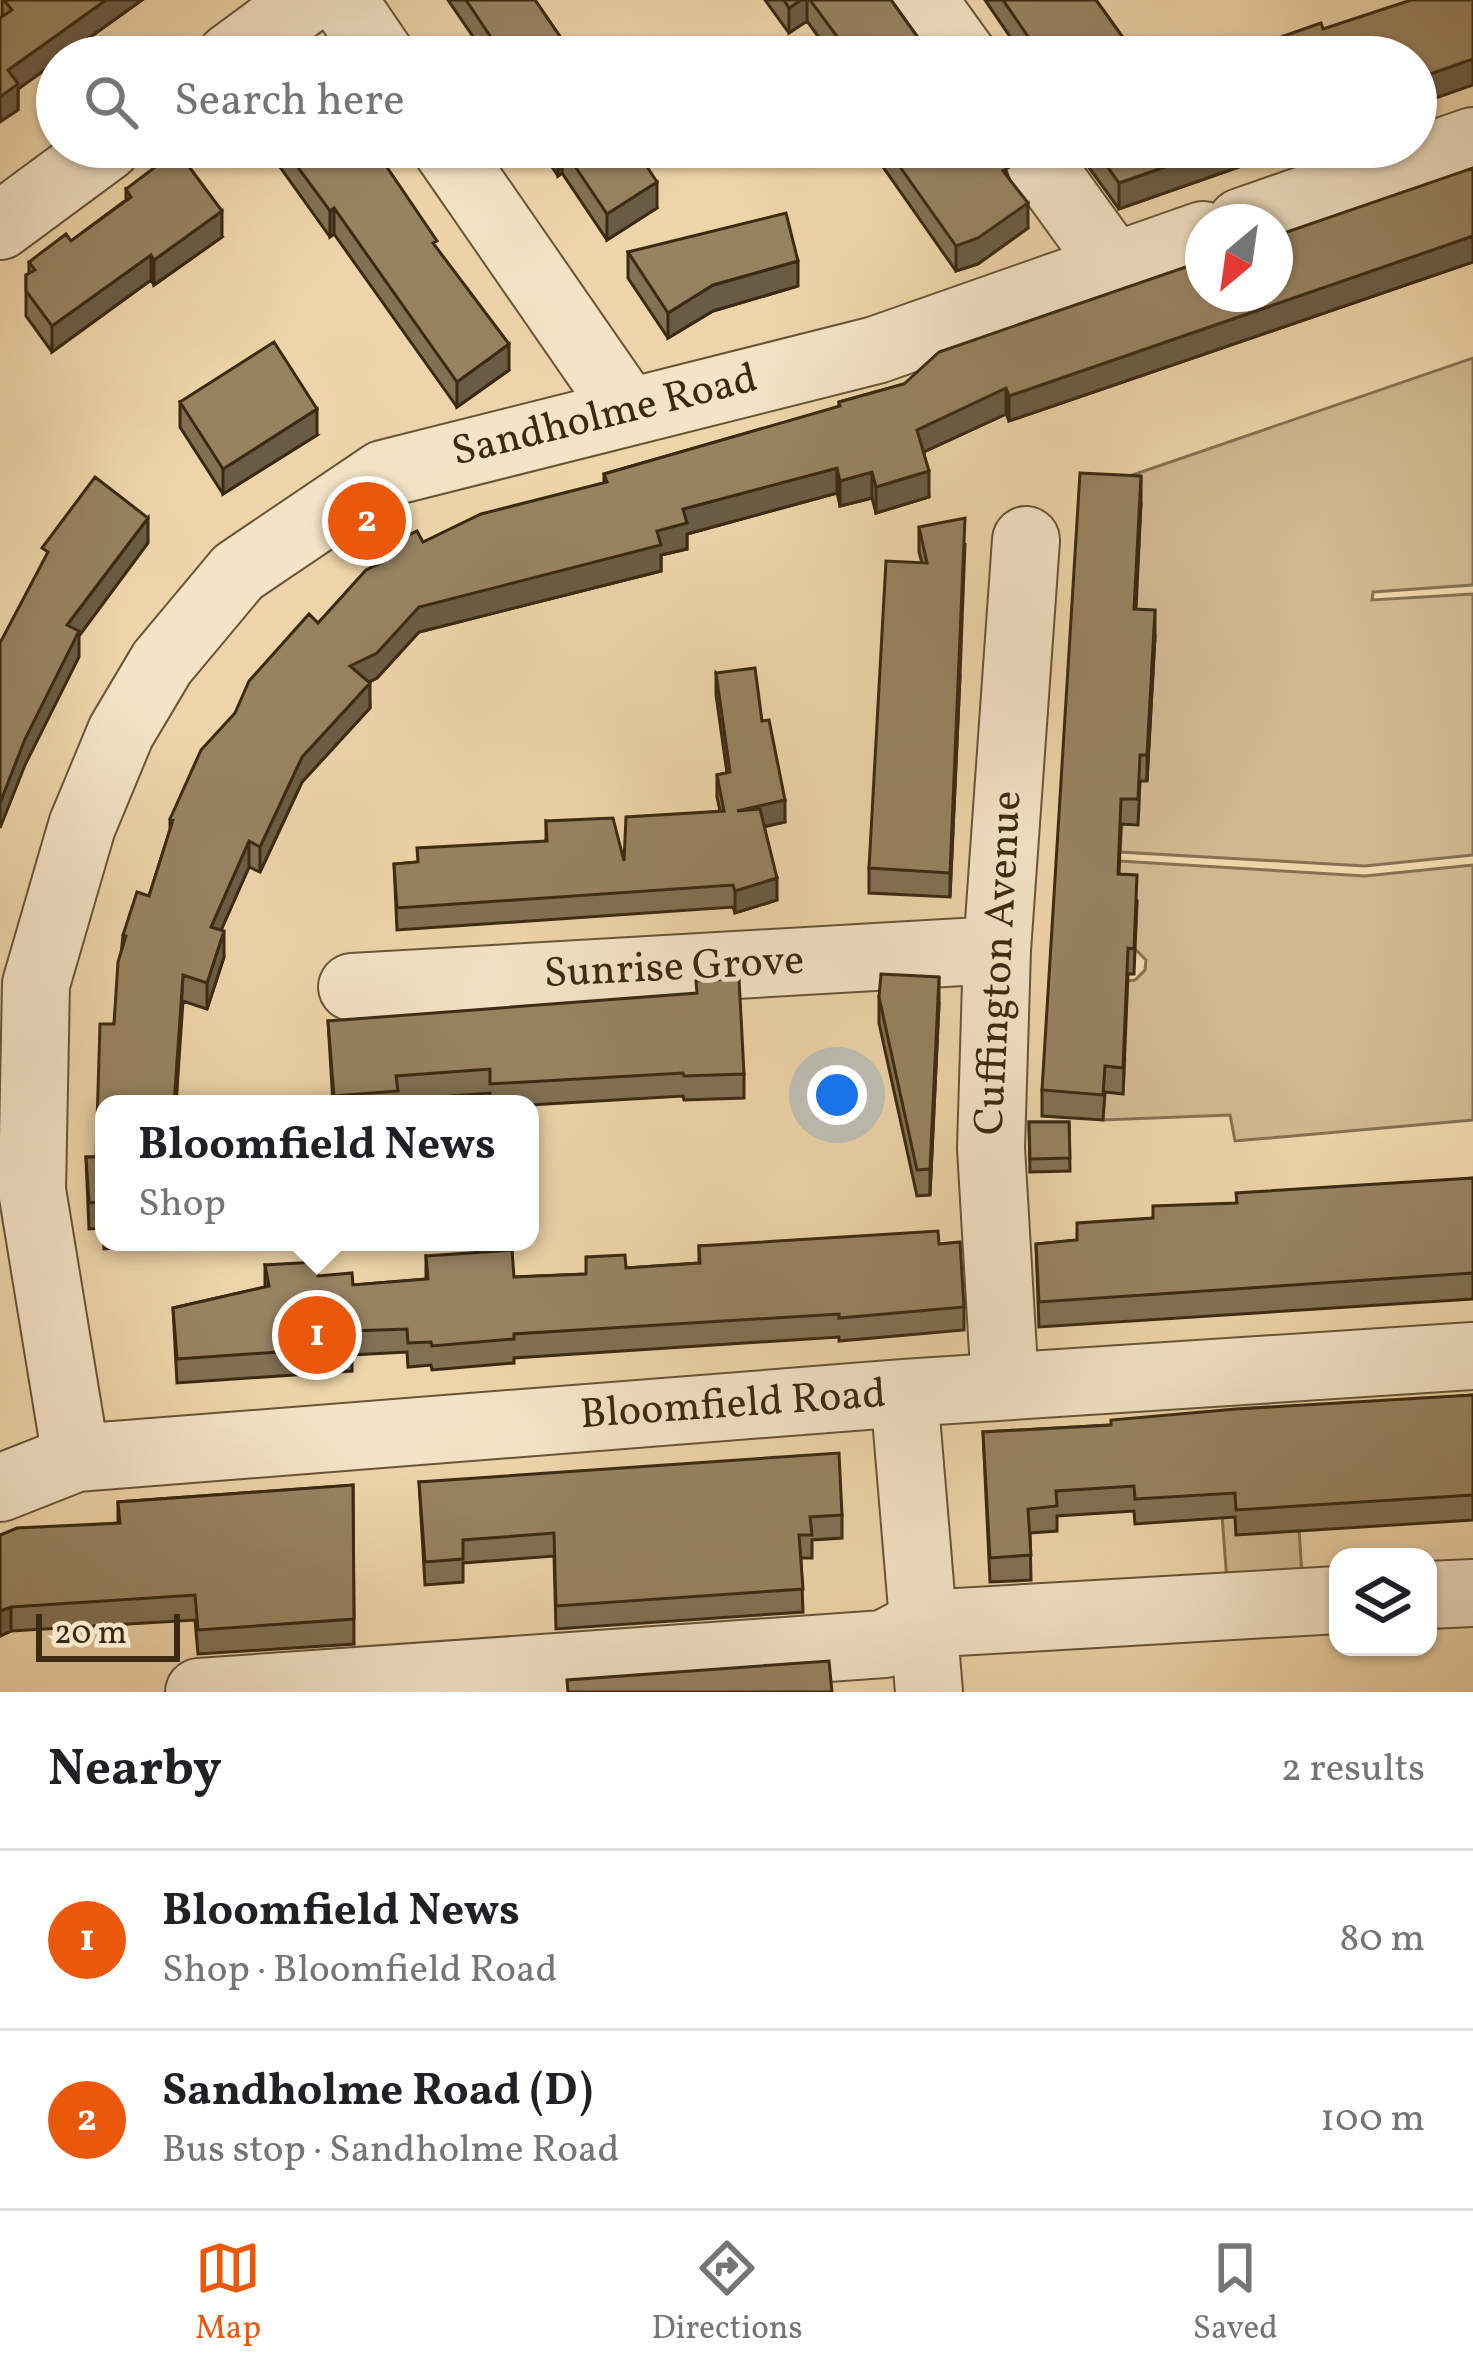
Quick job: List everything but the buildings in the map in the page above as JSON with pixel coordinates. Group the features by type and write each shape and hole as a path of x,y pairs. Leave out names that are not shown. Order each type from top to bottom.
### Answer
{"street":[{"path":"258,36 307,0"},
{"path":"343,0 368,36"},
{"path":"923,0 949,36"},
{"path":"1437,154 1473,141"},
{"path":"0,226 79,168"},
{"path":"460,168 627,410"},
{"path":"1043,168 1114,266"},
{"path":"1293,204 1396,168"},
{"name":"Sandholme Road","path":"76,1458 16,1106 36,984 82,826 121,732 162,663 238,572 383,474 876,350 1185,241"},
{"name":"Cuffington Avenue","path":"1005,1387 991,1148 997,950 1026,540"},
{"name":"Sunrise Grove","path":"352,987 997,950"},
{"name":"Bloomfield Road","path":"0,1488 76,1458 904,1393 1473,1356"},
{"path":"904,1393 929,1692"},
{"path":"1437,1595 1473,1593"},
{"path":"199,1692 884,1644 922,1624 1329,1601"}],"shaded area":[{"path":"1473,358 1473,585 1373,592 1372,600 1473,594 1473,855 1365,866 1120,852 1122,824 1137,824 1139,809 1134,635 1080,493"},
{"path":"1119,861 1365,876 1473,865 1473,1120 1235,1141 1230,1115 1103,1120 1105,1092 1123,1093 1125,1059 1107,1056 1112,987 1127,988 1127,981 1145,970 1146,960 1136,950 1113,949 1136,927 1137,901 1118,899"},
{"path":"1297,1497 1303,1591 1228,1595 1221,1502"}],"place":[{"name":"Sandholme Road (D)","path":"367,521"},
{"name":"Bloomfield News","path":"317,1335"}]}
